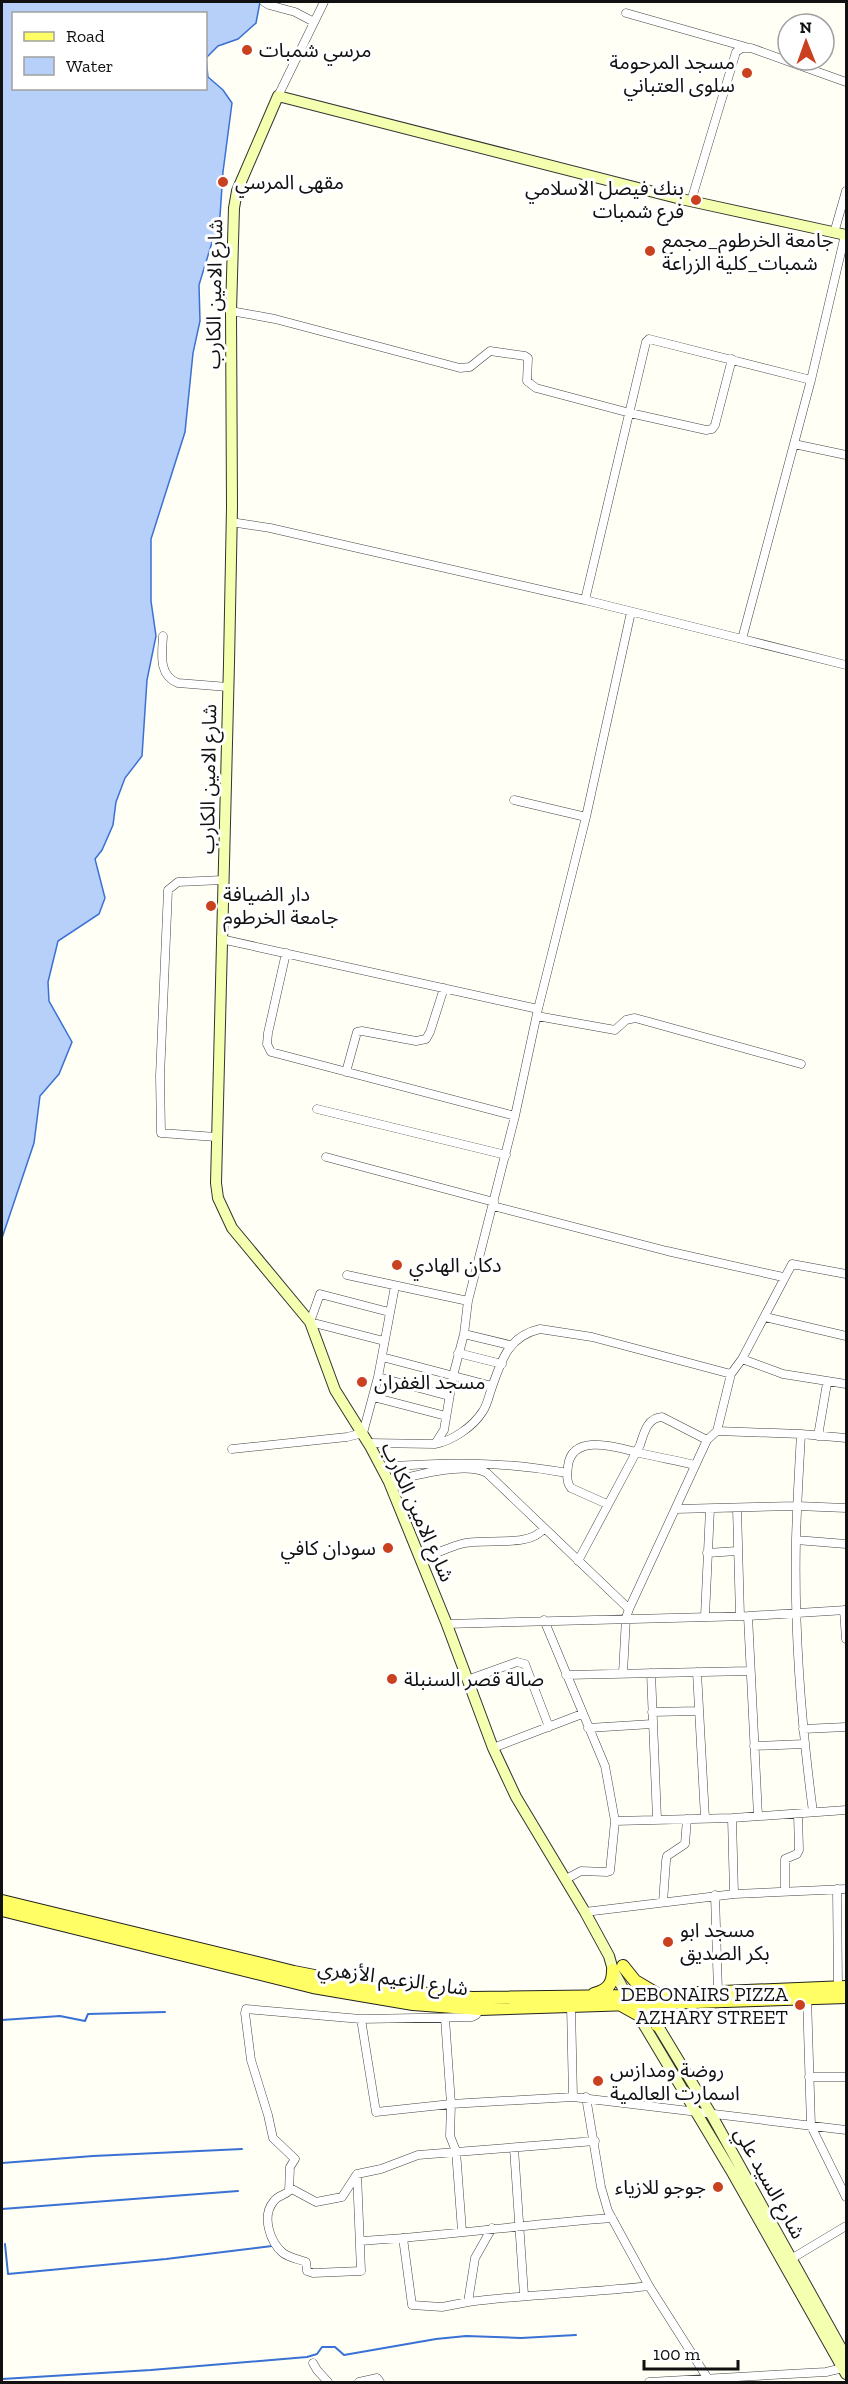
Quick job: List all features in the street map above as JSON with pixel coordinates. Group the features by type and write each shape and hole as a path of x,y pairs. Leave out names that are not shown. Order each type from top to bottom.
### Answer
{"main road":[{"path":"2,1901 16,1909"},
{"name":"شارع الزعيم الأزهري","path":"16,1909 294,1972 414,1993 472,1998 583,1996 636,2003 658,1994 842,1987"},
{"name":"شارع الزعيم الأزهري","path":"16,1909 313,1987 413,2004 480,2009 846,1997"},
{"path":"2,1910 16,1909"},
{"path":"583,1996 602,1992 609,1987 618,1968 658,1994"},
{"path":"657,2025 654,2013 657,2008 668,2004"}],"street":[{"path":"264,2 296,12 314,22"},
{"path":"324,2 278,96 692,201 842,234"},
{"path":"626,13 751,48 846,82"},
{"path":"692,201 736,52 742,48 751,48"},
{"name":"شارع الامين الكارب","path":"278,96 235,198 231,311 228,687 216,1137 218,1198 232,1228 310,1322 335,1390 369,1443 389,1482 494,1748 516,1797 618,1968"},
{"path":"742,639 811,380 842,234 846,191"},
{"path":"231,311 275,319 460,368 470,367 490,351 525,356 528,358 527,381 530,385 630,413 706,430 712,429 715,425 732,359"},
{"path":"585,600 646,342 649,339 811,380"},
{"path":"794,444 846,455"},
{"path":"231,522 270,528 585,600 846,665"},
{"path":"435,1444 444,1430 453,1376 464,1334 468,1301 506,1155 586,817 631,612"},
{"path":"163,636 163,668 165,675 171,680 178,683 228,687"},
{"path":"514,800 586,817"},
{"path":"216,1137 161,1132 160,1076 168,890 178,882 223,880"},
{"path":"221,939 444,988 538,1013 615,1030 630,1018 635,1018 801,1064"},
{"path":"286,953 268,1033 268,1049 279,1055 515,1116"},
{"path":"346,1072 357,1032 416,1041 426,1039 444,988"},
{"path":"317,1109 506,1155"},
{"path":"326,1157 667,1251 783,1277"},
{"path":"623,1673 627,1614 707,1440 717,1431 731,1374 765,1317 783,1277 792,1264 846,1274"},
{"path":"347,1275 468,1301"},
{"path":"232,1449 347,1437 363,1433 378,1377 395,1286"},
{"path":"384,1341 310,1322 320,1294 389,1312"},
{"path":"765,1317 846,1336"},
{"path":"369,1443 435,1444 449,1441 479,1417 486,1407 492,1386 510,1345 521,1335 540,1329 592,1337 731,1374"},
{"path":"464,1334 510,1345"},
{"path":"458,1353 502,1364"},
{"path":"382,1357 492,1386"},
{"path":"742,1359 783,1374 826,1383 846,1384"},
{"path":"378,1377 449,1396"},
{"path":"818,1436 826,1383"},
{"path":"373,1397 446,1416"},
{"path":"578,1561 640,1445 648,1425 655,1418 662,1417 707,1440"},
{"path":"717,1431 846,1438"},
{"path":"801,1434 796,1540 797,1612 804,1744 813,1812"},
{"path":"607,1504 568,1485 568,1461 575,1452 585,1446 598,1444 695,1465"},
{"path":"381,1467 429,1463 481,1463 525,1465 567,1473"},
{"path":"389,1482 434,1471 482,1470 578,1561 627,1614"},
{"path":"676,1509 797,1506 846,1508"},
{"path":"737,1508 737,1551 750,1671 758,1816"},
{"path":"705,1616 710,1509"},
{"path":"421,1560 463,1543 527,1539 540,1534 544,1528"},
{"path":"796,1540 846,1544"},
{"path":"707,1553 737,1551"},
{"path":"446,1624 627,1614 744,1616 845,1610 846,1639"},
{"path":"544,1620 605,1766 615,1821 610,1871 581,1871 566,1879"},
{"path":"467,1680 517,1662 525,1664 549,1727"},
{"path":"566,1676 750,1671"},
{"path":"651,1672 657,1819"},
{"path":"697,1672 705,1818"},
{"path":"652,1712 698,1711"},
{"path":"494,1748 582,1714"},
{"path":"588,1728 652,1725"},
{"path":"803,1729 846,1727"},
{"path":"754,1746 804,1744"},
{"path":"615,1821 732,1818 846,1810"},
{"path":"785,1891 785,1859 799,1850 798,1814"},
{"path":"732,1818 734,1894"},
{"path":"663,1902 667,1856 685,1844 687,1819"},
{"path":"837,1889 842,1987"},
{"path":"585,1912 715,1895 846,1889"},
{"path":"715,1895 718,1992"},
{"name":"شارع السيد علي","path":"618,1968 698,2113 845,2366"},
{"path":"807,1998 811,2126 846,2197"},
{"name":"شارع السيد علي","path":"636,2003 657,2025 711,2114 791,2259 845,2366"},
{"path":"571,2006 573,2097"},
{"path":"357,2174 361,2271 313,2273 307,2271 306,2262 283,2253 272,2239 270,2232 268,2219 270,2208 274,2200 288,2193 290,2167 295,2159 273,2138 251,2060 245,2013 250,2008 361,2019 445,2018 472,2017 480,2009"},
{"path":"445,2018 451,2104 450,2136 456,2151 462,2231"},
{"path":"361,2019 376,2112 451,2104 586,2097 846,2130"},
{"path":"809,2077 846,2077"},
{"path":"586,2097 601,2187 612,2218 649,2286 708,2379"},
{"path":"290,2188 316,2202 342,2197 357,2174 381,2169 418,2155 595,2141"},
{"path":"514,2148 524,2295"},
{"path":"361,2241 612,2218"},
{"path":"791,2259 846,2226"},
{"path":"468,2302 475,2258 492,2228"},
{"path":"403,2238 412,2305 442,2307 524,2295 591,2293 649,2286"},
{"path":"313,2362 328,2382"},
{"path":"649,2382 826,2372 845,2366"},
{"path":"826,2372 830,2382"},
{"path":"359,2382 377,2378 380,2382"}],"water":[{"path":"2,2 260,2 256,23 238,39 218,46 207,57 207,12 12,12 12,90 207,90 207,68 208,77 223,90 232,103 220,216 199,285 200,321 193,353 185,432 151,539 151,601 156,636 147,680 142,756 125,778 116,802 113,825 102,850 95,859 105,898 99,914 58,941 48,982 49,1001 72,1042 59,1074 40,1096 34,1143 2,1238"}],"waterway":[{"path":"2,2020 60,2016 85,2021 88,2014 165,2012"},
{"path":"2,2163 242,2149"},
{"path":"2,2209 238,2191"},
{"path":"5,2244 8,2274 272,2246"},
{"path":"2,2379 307,2357 317,2354 322,2347 335,2347 344,2355 466,2336 521,2338 576,2335"}],"place":[{"name":"مرسي شمبات","path":"247,50"},
{"name":"مسجد المرحومة سلوى العتباني","path":"747,73"},
{"name":"مقهى المرسي","path":"223,182"},
{"name":"بنك فيصل الاسلامي فرع شمبات","path":"696,200"},
{"name":"جامعة الخرطوم_مجمع شمبات_كلية الزراعة","path":"650,251"},
{"name":"دار الضيافة جامعة الخرطوم","path":"211,906"},
{"name":"دكان الهادي","path":"397,1265"},
{"name":"مسجد الغفران","path":"362,1382"},
{"name":"سودان كافي","path":"388,1548"},
{"name":"صالة قصر السنبلة","path":"392,1679"},
{"name":"مسجد ابو بكر الصديق","path":"668,1942"},
{"name":"DEBONAIRS PIZZA AZHARY STREET","path":"800,2005"},
{"name":"روضة ومدازس اسمارت العالمية","path":"598,2081"},
{"name":"جوجو للازياء","path":"718,2187"}]}
